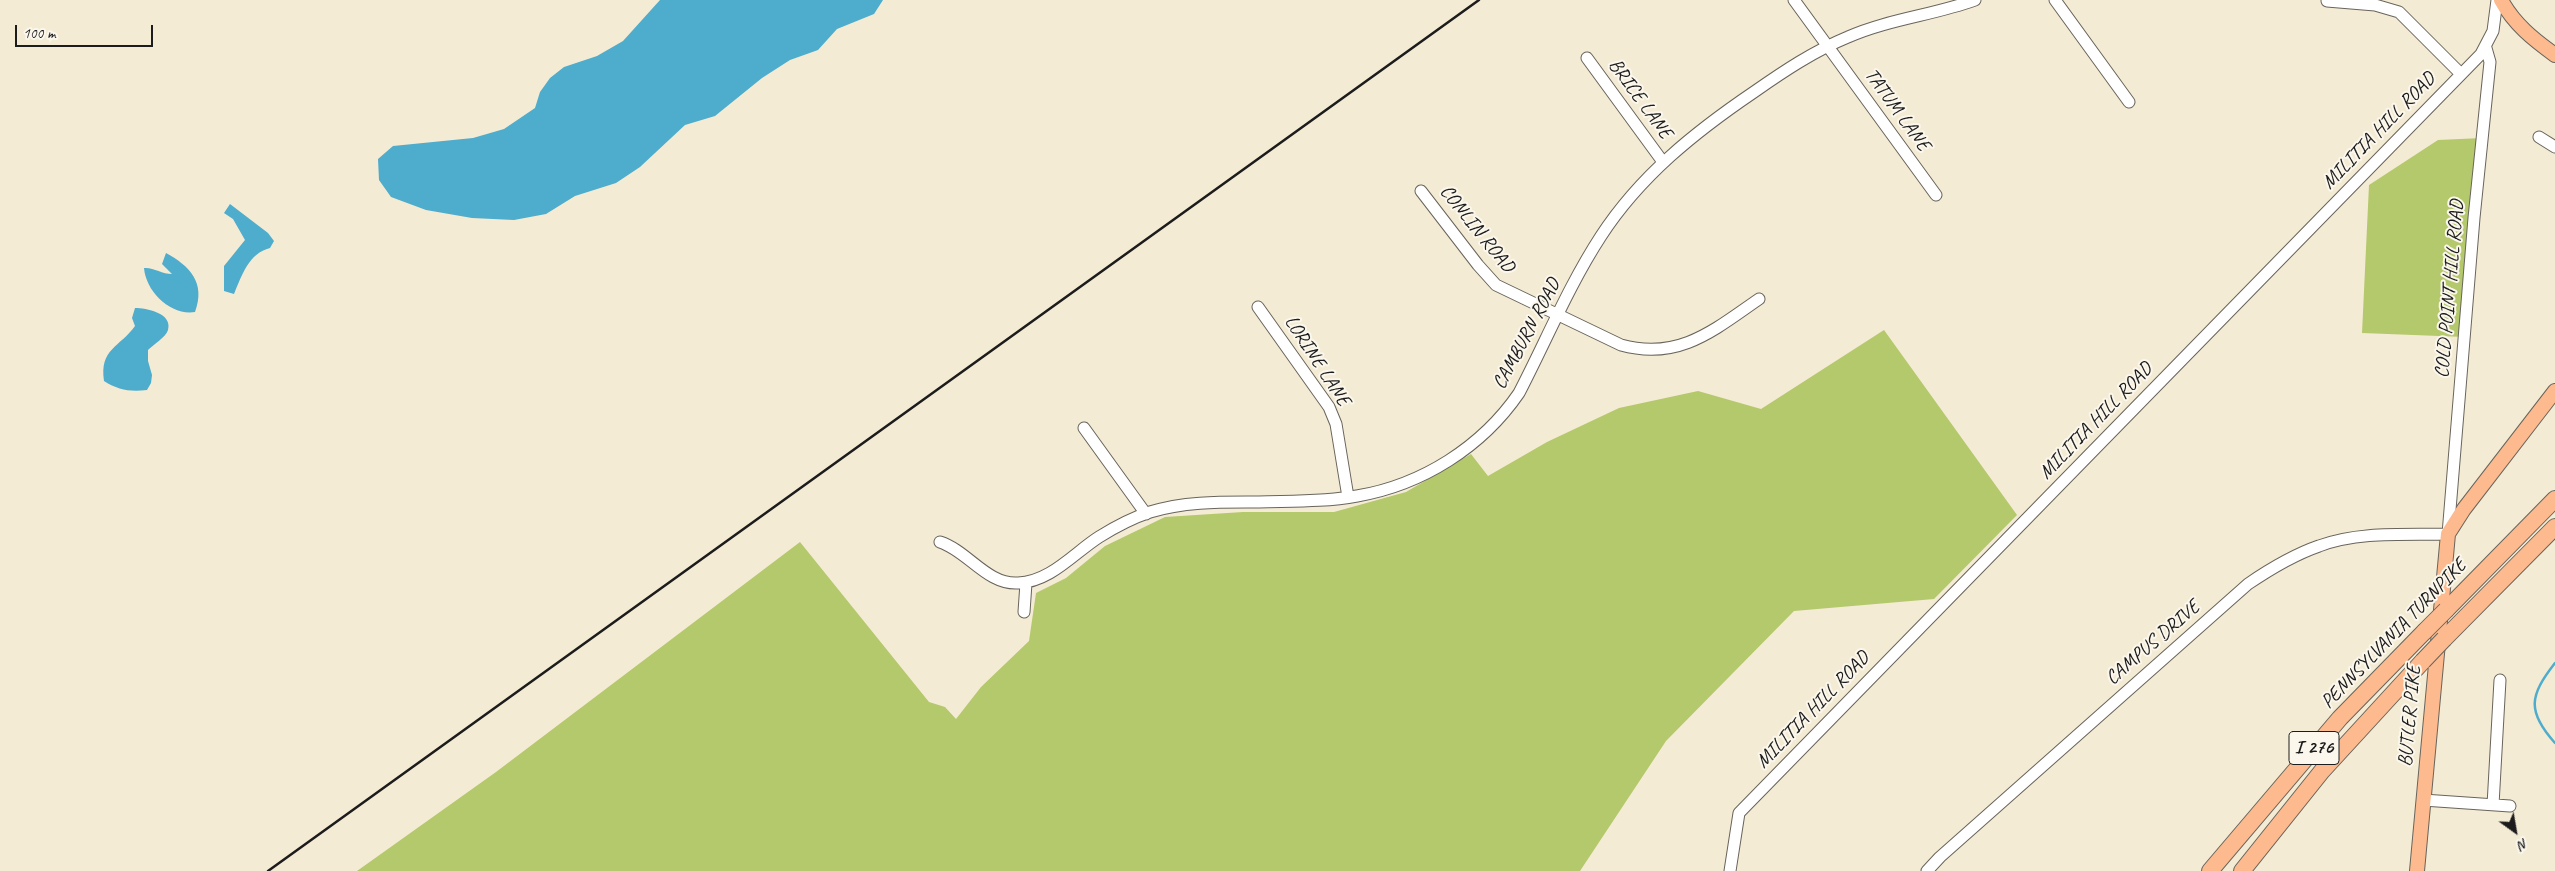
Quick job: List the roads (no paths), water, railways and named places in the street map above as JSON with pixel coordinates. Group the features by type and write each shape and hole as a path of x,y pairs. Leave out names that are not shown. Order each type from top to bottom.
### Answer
{"highway":[{"name":"PENNSYLVANIA TURNPIKE","path":"2210,871 2340,718 2555,500"},
{"name":"PENNSYLVANIA TURNPIKE","path":"2242,871 2322,771 2444,639 2555,527"}],"main road":[{"path":"2501,0 2509,14 2530,38 2555,55"},
{"name":"BUTLER PIKE","path":"2418,871 2448,534 2464,509 2555,391"}],"street":[{"name":"TATUM LANE","path":"1794,0 1936,195"},
{"name":"CAMBURN ROAD","path":"940,542 960,551 1000,581 1026,583 1051,572 1112,529 1146,514 1198,504 1348,497 1374,493 1432,470 1475,441 1493,426 1519,393 1601,235 1634,192 1663,162 1707,125 1814,52 1881,24 1975,0"},
{"path":"2055,0 2129,102"},
{"name":"MILITIA HILL ROAD","path":"1730,871 1739,813 2462,74 2486,48 2493,31 2497,0"},
{"path":"2327,1 2375,5 2399,12 2462,74"},
{"name":"COLD POINT HILL ROAD","path":"2448,534 2474,218 2490,62 2486,48"},
{"name":"BRICE LANE","path":"1587,58 1663,162"},
{"path":"2539,137 2555,147"},
{"name":"CONLIN ROAD","path":"1421,191 1478,265 1496,285 1608,341 1638,350 1677,348 1692,342 1759,299"},
{"name":"LORINE LANE","path":"1258,307 1332,412 1336,424 1348,497"},
{"path":"1084,428 1146,514"},
{"name":"CAMPUS DRIVE","path":"1927,871 1940,857 2248,584 2267,571 2320,545 2359,537 2448,534"},
{"path":"1024,612 1026,583"},
{"path":"2493,805 2500,680"},
{"path":"2423,800 2510,806"}],"water":[{"path":"660,0 883,0 874,14 837,29 818,50 790,60 762,78 715,116 685,125 640,167 616,183 575,196 546,214 514,220 472,218 426,210 391,197 379,180 378,159 393,146 473,138 504,129 535,108 540,92 550,78 564,67 597,56 623,41"},
{"path":"230,204 268,233 274,241 270,248 251,260 243,272 234,294 224,291 224,266 245,240 233,219 224,213"},
{"path":"166,253 175,258 194,276 198,292 195,312 177,310 169,306 161,301 149,286 144,268 172,274 162,264"},
{"path":"135,308 146,309 163,316 168,324 168,330 148,350 148,361 152,375 151,383 147,390 135,391 124,390 104,381 103,370 112,349 135,326 132,318"}],"waterway":[{"path":"2555,663 2540,684 2535,703 2539,722 2555,743"}],"railway":[{"path":"268,871 1479,0"}]}
